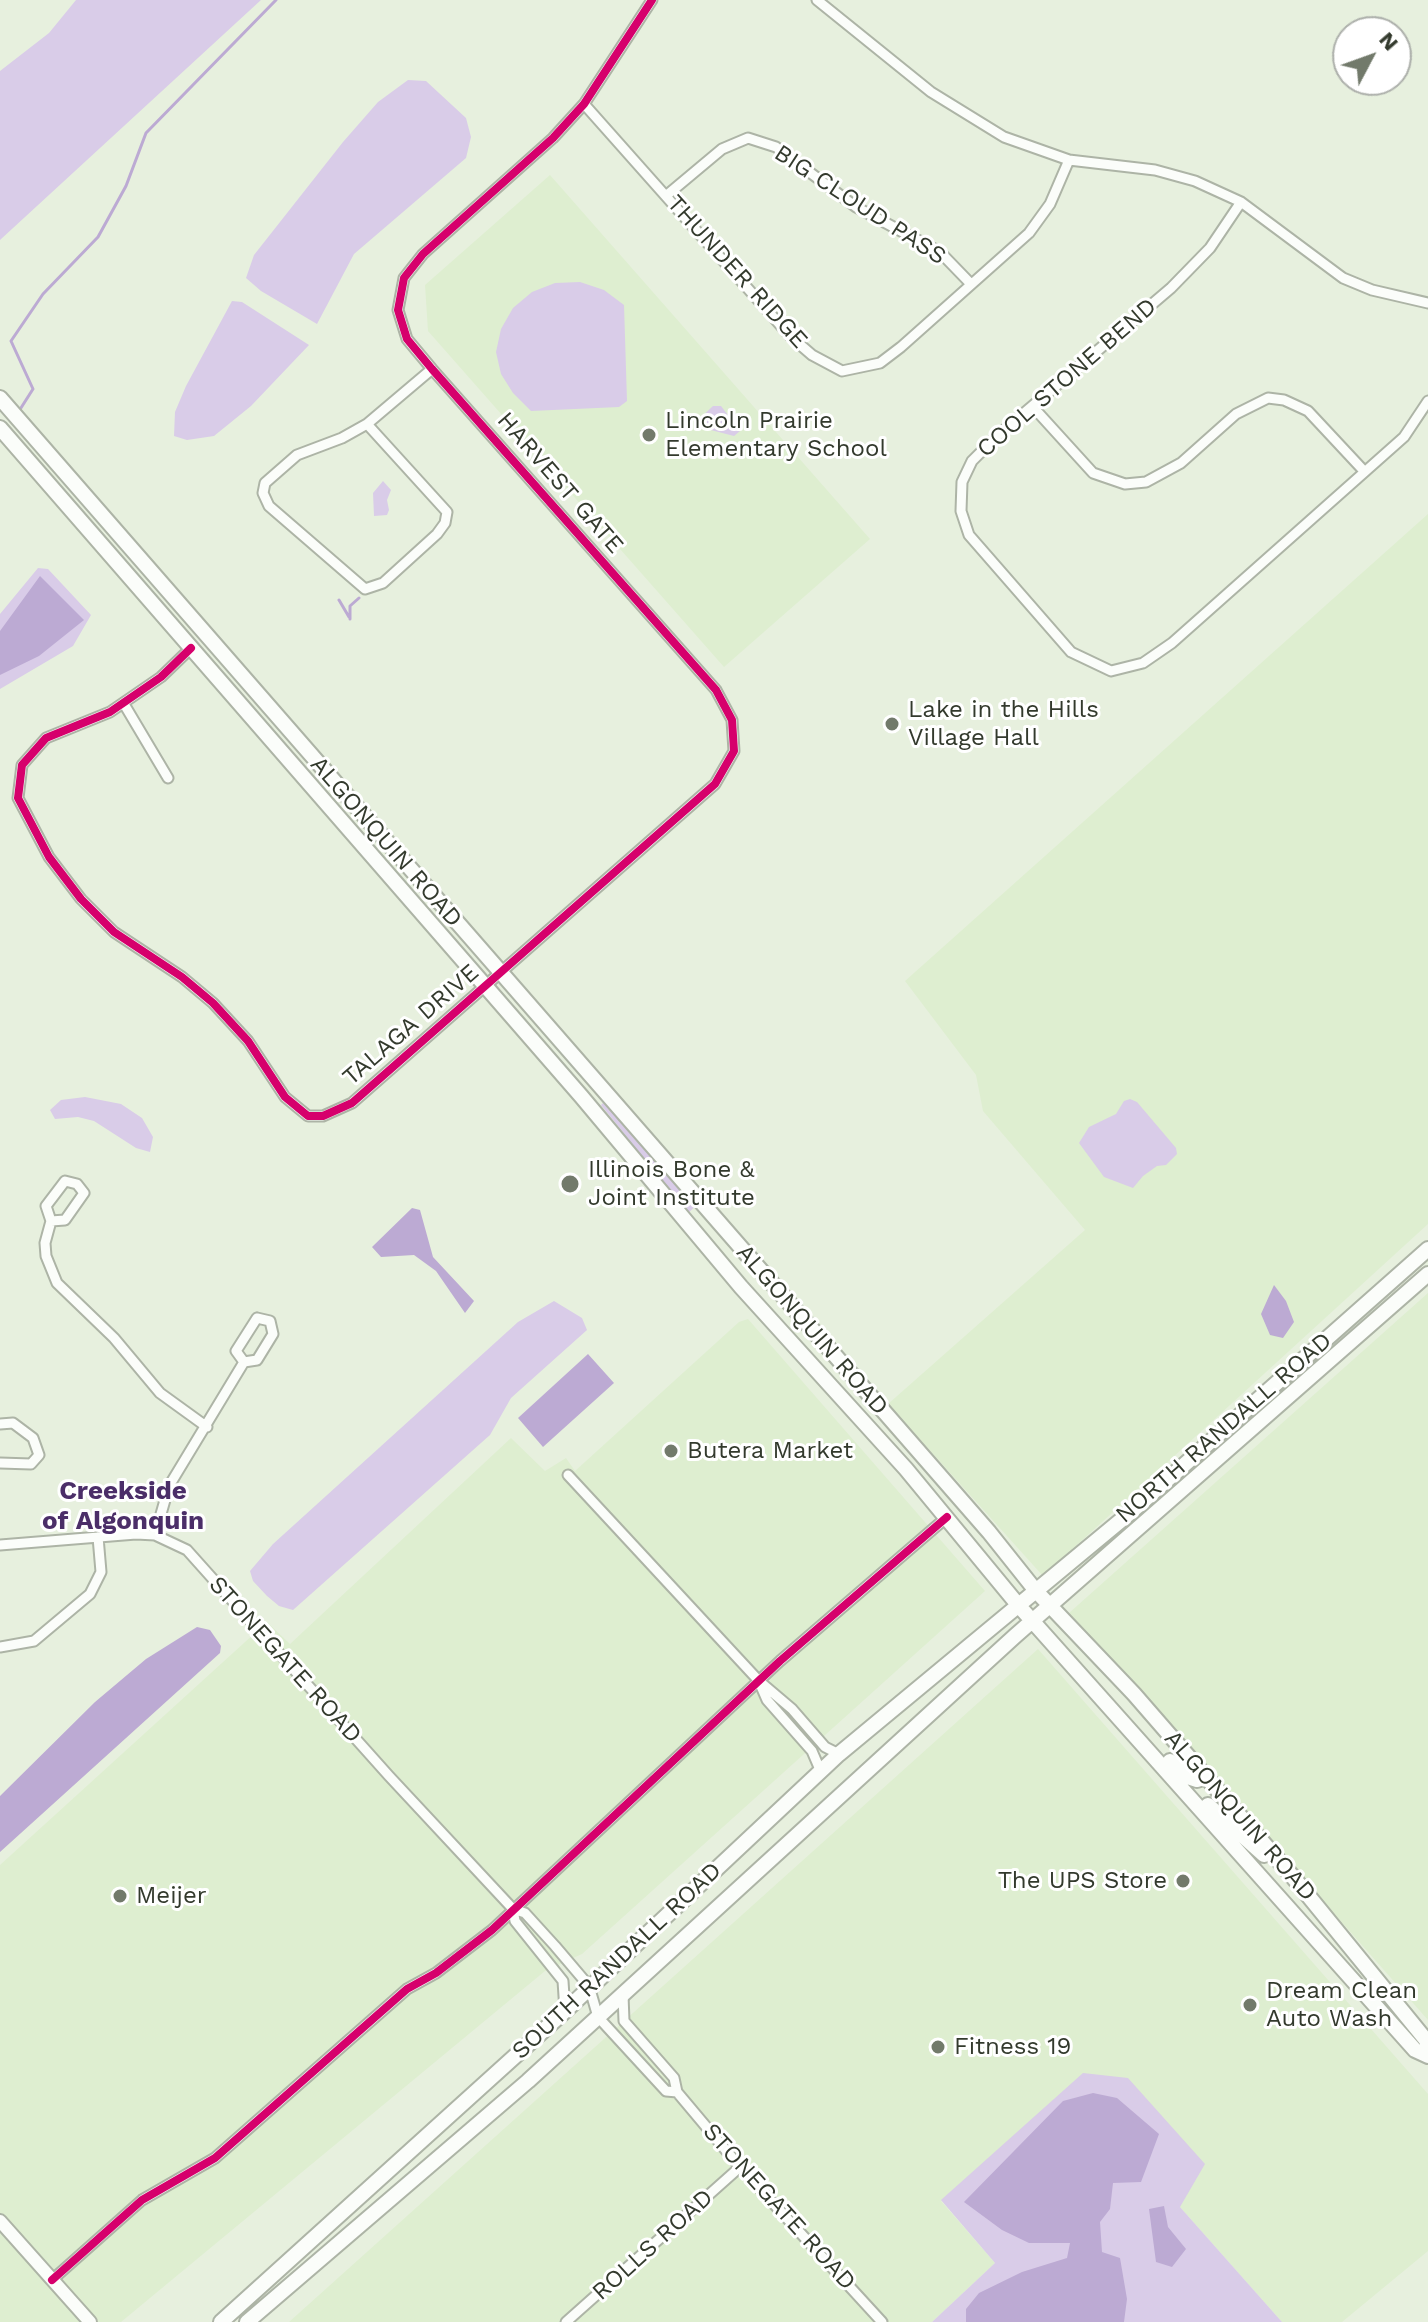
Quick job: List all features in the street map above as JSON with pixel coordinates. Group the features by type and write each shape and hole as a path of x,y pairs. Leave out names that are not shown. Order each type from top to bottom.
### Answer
{"main road":[{"name":"ALGONQUIN ROAD","path":"0,398 989,1532 1036,1591 1207,1777 1420,2032 1428,2048"},
{"path":"0,428 486,987 741,1287 834,1387 947,1517 1032,1621 1415,2050 1428,2056"},
{"name":"NORTH RANDALL ROAD","path":"1019,1606 1428,1249"},
{"name":"NORTH RANDALL ROAD","path":"1032,1621 1428,1274"},
{"name":"SOUTH RANDALL ROAD","path":"221,2322 565,2011 839,1754 1019,1606"},
{"name":"SOUTH RANDALL ROAD","path":"247,2322 528,2081 1032,1621"},
{"path":"1118,1714 1188,1777 1197,1780 1207,1777"},
{"path":"1187,1792 1210,1806 1281,1874 1293,1877"}],"street":[{"name":"HARVEST GATE","path":"501,974 715,784 734,751 734,736 726,705 716,690 432,369 407,339 398,310 404,278 423,254 553,138 584,104 652,0"},
{"path":"817,0 953,108 1004,137 1069,160 1155,170 1195,181 1241,202 1343,278 1372,290 1428,303"},
{"name":"THUNDER RIDGE","path":"584,104 790,336 812,355 842,371 880,363 1029,233 1050,204 1069,160"},
{"name":"BIG CLOUD PASS","path":"667,195 722,149 748,138 776,147 856,207 940,252 970,283"},
{"name":"COOL STONE BEND","path":"1241,202 1210,248 1171,288 972,461 959,490 961,511 969,535 1071,652 1111,671 1143,663 1172,643 1404,437 1428,401"},
{"path":"367,424 447,512 445,523 437,534 383,583 365,589 287,525 269,506 263,493 265,483 297,455 342,438 367,424 432,369"},
{"path":"1033,407 1093,473 1125,484 1146,482 1181,463 1236,414 1268,398 1284,400 1308,411 1364,471"},
{"name":"TALAGA DRIVE","path":"191,648 161,677 124,704 46,738 22,765 18,798 49,857 81,899 114,932 182,977 213,1003 248,1041 285,1097 308,1116 323,1116 352,1103 501,974"},
{"path":"124,704 168,778"},
{"path":"51,1221 65,1220 84,1193 77,1184 65,1181 46,1206 51,1221 45,1243 57,1283 114,1338 160,1393 207,1427"},
{"path":"266,1318 273,1325 273,1334 257,1360 244,1362 236,1351 253,1321 266,1318"},
{"path":"155,1535 169,1486 244,1362"},
{"path":"0,1424 13,1423 33,1438 39,1456 31,1464 0,1463"},
{"path":"568,1475 759,1681 792,1709 825,1747 839,1754"},
{"path":"52,2280 142,2200 215,2158 407,1989 436,1973 513,1909 759,1681 947,1517"},
{"name":"STONEGATE ROAD","path":"0,1545 155,1535 187,1550 513,1909 525,1913 589,1986 598,2017 666,2091 677,2092"},
{"path":"0,1647 34,1641 90,1594 101,1572 98,1537"},
{"path":"759,1681 767,1700 812,1751 822,1767 821,1773"},
{"name":"STONEGATE ROAD","path":"513,1909 515,1921 563,1981 565,2011"},
{"name":"STONEGATE ROAD","path":"623,1994 624,2021 674,2078 677,2092 740,2167 882,2322"},
{"name":"ROLLS ROAD","path":"566,2322 740,2167"},
{"path":"0,2221 90,2322"}],"shaded area":[{"path":"76,0 261,0 0,240 0,71 49,33"},
{"path":"408,80 426,81 466,118 471,137 466,158 354,254 317,324 261,291 246,278 254,255 378,102"},
{"name":"Lincoln Prairie Elementary School","path":"550,175 870,539 724,667 428,331 425,285"},
{"path":"580,282 604,290 624,305 627,401 619,407 531,411 513,393 501,374 496,352 501,329 513,308 532,292 555,283"},
{"path":"232,301 242,302 309,345 251,406 214,436 187,440 174,436 175,412 186,386"},
{"path":"713,406 721,406 740,431 734,436 707,429 696,422"},
{"path":"383,481 391,490 387,500 389,510 387,515 374,516 373,493"},
{"path":"1428,514 1428,1224 1043,1576 888,1404 1085,1230 983,1111 976,1075 905,981"},
{"path":"38,568 48,569 91,615 73,646 0,689 0,614"},
{"path":"40,576 84,620 39,656 0,675 0,631"},
{"path":"85,1097 121,1104 142,1118 153,1137 150,1152 136,1148 94,1121 78,1117 55,1119 50,1110 61,1100"},
{"path":"1130,1099 1137,1102 1176,1148 1177,1154 1166,1165 1157,1166 1143,1176 1133,1188 1104,1177 1079,1143 1089,1127 1116,1114 1124,1101"},
{"path":"603,1103 698,1204 688,1213 601,1105"},
{"path":"412,1208 420,1210 433,1257 474,1301 465,1313 436,1271 414,1255 381,1257 372,1247"},
{"path":"1274,1285 1286,1301 1294,1322 1283,1338 1270,1335 1261,1314"},
{"path":"1428,1293 1428,2020 1069,1613"},
{"path":"554,1301 582,1318 587,1330 511,1398 490,1435 293,1610 279,1606 267,1596 253,1581 250,1571 273,1544 518,1322"},
{"path":"748,1319 985,1591 582,1954 545,1971 121,2322 0,2322 0,1865 267,1622 290,1644 511,1438 545,1471 566,1458 575,1471 739,1322"},
{"path":"588,1354 614,1383 543,1447 518,1418"},
{"path":"197,1627 210,1630 221,1646 220,1653 0,1852 0,1796 95,1702 146,1659"},
{"path":"1038,1649 1428,2094 1428,2251 1342,2322 1282,2322 1180,2207 941,2201 995,2263 932,2322 289,2322"},
{"path":"1083,2073 1128,2078 1205,2164 1180,2207 1282,2322 932,2322 995,2263 941,2200"},
{"path":"1093,2093 1117,2098 1159,2134 1141,2182 1113,2183 1110,2209 1100,2222 1102,2252 1120,2258 1127,2299 1124,2322 966,2322 966,2309 979,2293 1022,2272 1067,2258 1070,2243 1029,2243 1002,2230 964,2202 1063,2101"},
{"path":"1164,2206 1168,2227 1186,2249 1172,2267 1156,2262 1149,2209"}],"waterway":[{"path":"19,411 33,389 11,341 43,294 98,237 126,186 146,133 276,0"},
{"path":"350,619 350,606 359,598"},
{"path":"339,600 349,617"}],"cycle path":[{"path":"191,648 161,677 110,712 46,738 22,765 18,798 49,857 81,899 114,932 182,977 213,1003 248,1041 285,1097 308,1116 323,1116 352,1103 715,784 734,751 732,720 716,690 432,369 407,339 398,310 404,278 423,254 553,138 584,104 652,0"},
{"path":"52,2280 142,2200 215,2158 407,1989 436,1973 492,1930 780,1661 947,1517"}],"place":[{"name":"Lincoln Prairie Elementary School","path":"649,435"},
{"name":"Lake in the Hills Village Hall","path":"892,724"},
{"name":"Illinois Bone & Joint Institute","path":"570,1184"},
{"name":"Butera Market","path":"671,1451"},
{"name":"The UPS Store","path":"1183,1881"},
{"name":"Meijer","path":"120,1896"},
{"name":"Dream Clean Auto Wash","path":"1250,2005"},
{"name":"Fitness 19","path":"938,2047"}],"district":[{"name":"Creekside of Algonquin","path":"123,1506"}]}
